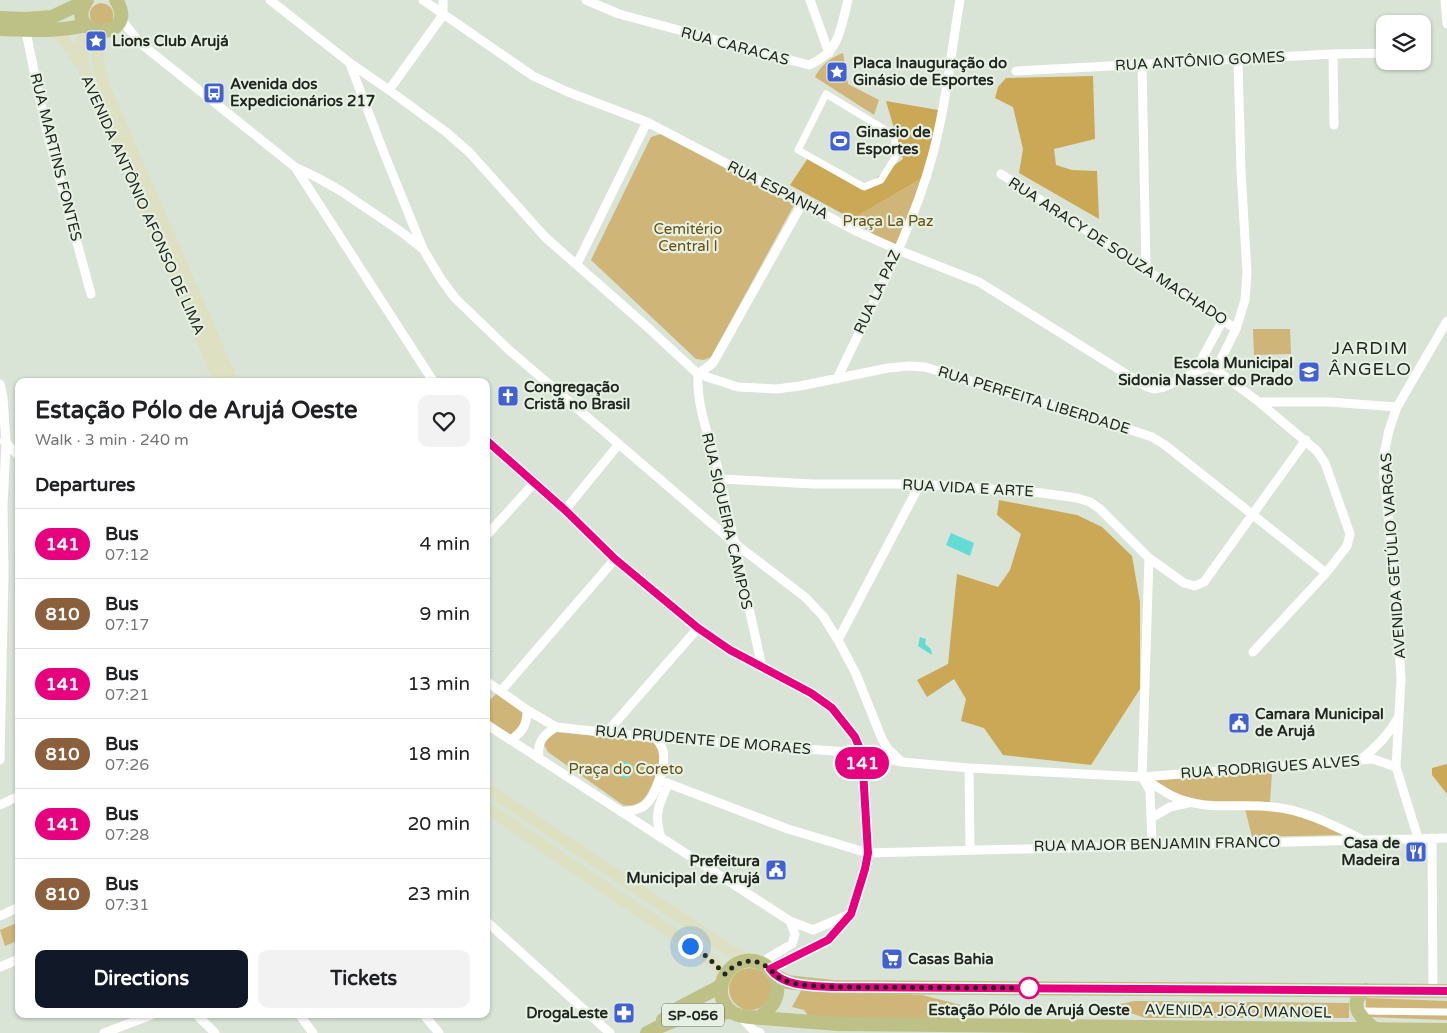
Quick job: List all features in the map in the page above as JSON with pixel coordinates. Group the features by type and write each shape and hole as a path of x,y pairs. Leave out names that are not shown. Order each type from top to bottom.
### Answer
{"main road":[{"path":"0,29 25,25 52,17 86,0"},
{"path":"86,0 82,13 87,26"},
{"path":"0,18 51,30 87,26 98,32 108,31 118,23 120,18 120,8 116,0"},
{"name":"AVENIDA ANTÔNIO AFONSO DE LIMA","path":"87,26 81,45 84,70 219,378"},
{"path":"51,30 63,38 74,51 84,70"},
{"name":"AVENIDA ANTÔNIO AFONSO DE LIMA","path":"108,31 96,55 105,89 231,378"},
{"path":"490,791 729,950 763,967 777,982 776,998 760,1017"},
{"name":"SP-056","path":"490,810 706,956 723,980"},
{"name":"SP-056","path":"736,1014 725,1004 721,995 723,980 731,967 739,962 763,967"},
{"name":"AVENIDA JOÃO MANOEL","path":"763,967 787,982 834,987 1447,991"},
{"name":"SP-056","path":"652,1030 666,1016 723,980"},
{"path":"1366,990 1359,996 1358,1010 1363,1019 1375,1029"},
{"name":"SP-056","path":"652,1030 693,1015 736,1014 760,1017"},
{"name":"AVENIDA JOÃO MANOEL","path":"760,1017 838,1024 1127,1030 1375,1029 1438,1031"},
{"path":"826,1033 838,1024"}],"street":[{"path":"270,0 350,64 446,132 470,153 545,237 698,374 712,363 803,202"},
{"name":"RUA ESPANHA","path":"423,0 443,16 533,76 568,92 647,122 858,232 979,282 1147,387 1159,389 1207,367 1216,369"},
{"path":"389,90 443,16 443,0"},
{"name":"RUA CARACAS","path":"586,0 619,14 809,65 829,53"},
{"path":"810,0 829,53"},
{"path":"829,53 838,41 848,0"},
{"name":"RUA LA PAZ","path":"837,379 898,250 932,157 943,108 960,0"},
{"path":"1445,0 1447,24"},
{"path":"120,18 140,43 296,168 341,191 423,249"},
{"name":"RUA MARTINS FONTES","path":"25,25 46,129 91,294"},
{"name":"RUA ANTÔNIO GOMES","path":"1016,71 1376,53"},
{"path":"1333,54 1334,125"},
{"path":"1238,60 1241,171 1247,273 1245,300 1236,329 1216,369 1306,440 1317,451 1325,463 1350,529 1348,544 1326,573 1253,652"},
{"path":"350,64 423,249 455,298 509,350 733,542 805,597 823,616 838,640 856,674 882,739 888,749 902,762"},
{"path":"1142,64 1146,268"},
{"path":"826,94 894,135 896,156 881,180 864,187 808,156 798,150 826,94"},
{"path":"577,264 647,122"},
{"path":"296,168 431,378"},
{"name":"RUA ARACY DE SOUZA MACHADO","path":"1001,174 1236,329"},
{"path":"1194,373 1223,320"},
{"name":"AVENIDA GETÚLIO VARGAS","path":"1418,838 1396,767 1400,679 1395,578 1384,466 1388,430 1397,407 1447,321"},
{"name":"RUA PERFEITA LIBERDADE","path":"698,374 738,387 776,389 888,368 926,367 1137,432 1152,437 1165,445 1326,573"},
{"name":"RUA SIQUEIRA CAMPOS","path":"698,374 698,395 703,419 721,479 733,542 762,667"},
{"path":"0,384 3,397 0,760"},
{"path":"1259,402 1329,402 1397,407"},
{"path":"3,440 15,452"},
{"path":"1251,515 1306,440"},
{"path":"490,444 565,510 615,559 698,628 730,650 811,693 832,708 855,737 862,754 868,853 851,914 828,940 763,967"},
{"path":"565,510 619,444"},
{"name":"RUA VIDA E ARTE","path":"721,479 796,484 920,484 1067,496 1084,500 1100,509 1149,558 1184,583 1195,586 1204,582 1251,515"},
{"path":"490,532 534,483"},
{"path":"838,640 920,484"},
{"path":"1149,558 1142,777 1150,791 1152,844"},
{"path":"501,691 615,559"},
{"path":"608,732 698,628"},
{"name":"RUA PRUDENTE DE MORAES","path":"490,684 556,727 656,738 862,754 902,762 969,768 1142,777"},
{"path":"511,740 522,732 526,725 527,710"},
{"path":"1359,760 1382,742 1399,716"},
{"path":"490,727 790,921 813,930 851,914"},
{"path":"539,759 540,743 548,732 556,727"},
{"path":"656,738 660,743 664,759 663,782 656,822 661,838"},
{"name":"RUA RODRIGUES ALVES","path":"1142,777 1373,759 1396,767"},
{"path":"969,768 970,849"},
{"path":"1142,777 1171,796 1193,803 1205,806 1273,806 1288,809 1323,820 1361,839"},
{"path":"621,812 633,811 644,806 650,801 663,782"},
{"name":"RUA MAJOR BENJAMIN FRANCO","path":"663,782 788,829 868,853 1152,844 1447,838"},
{"path":"0,805 15,798"},
{"path":"1151,818 1170,807 1193,803"},
{"path":"1432,838 1433,991"},
{"path":"0,916 15,909"},
{"path":"763,967 780,951 792,944 795,934 790,921"},
{"path":"490,925 610,1033"},
{"path":"0,967 15,961"},
{"path":"1358,1010 1447,1012"},
{"path":"736,1014 753,1030 760,1033"},
{"path":"104,1033 143,1018"},
{"path":"201,1018 215,1033"},
{"path":"301,1018 313,1033"},
{"path":"425,1018 433,1031"}],"green space":[{"path":"100,3 108,5 112,10 112,23 93,25 90,12 93,7"},
{"path":"843,53 848,84 879,100 874,115 815,77 826,62"},
{"name":"Cemitério Central I","path":"661,134 794,205 711,357 704,360 696,359 591,260 651,137"},
{"name":"Praça La Paz","path":"921,179 901,248 876,236 852,219"},
{"path":"1253,329 1290,329 1291,354 1254,355"},
{"path":"496,694 523,713 522,725 511,735 490,722 490,700"},
{"name":"Praça do Coreto","path":"555,732 650,741 655,744 659,752 660,763 648,794 636,804 630,806 623,805 548,752 544,745 546,739"},
{"path":"1272,772 1270,803 1208,802 1196,800 1173,793 1153,780"},
{"path":"1245,809 1270,809 1310,817 1345,835 1252,837"},
{"path":"15,924 15,942 5,946 0,930"},
{"path":"754,968 762,971 768,977 771,989 768,1001 762,1007 746,1010 738,1007 732,1001 729,985 732,977 738,971"},
{"path":"802,989 922,995 965,1006 936,1020 809,1017 804,1010 792,1007"},
{"path":"1366,998 1447,1001 1447,1020 1366,1017"},
{"path":"1135,1001 1349,1003 1349,1018 1145,1018 1110,1006"}],"shaded area":[{"path":"1093,76 1095,139 1054,149 1056,165 1072,170 1097,171 1099,219 1019,173 1023,149 1013,107 995,98 998,87 1006,78"},
{"path":"886,101 938,110 930,159 921,179 852,219 790,185 808,158 861,189 903,159"},
{"path":"999,500 1077,515 1102,527 1132,556 1140,602 1140,689 1091,765 1003,755 984,728 961,721 966,699 954,679 927,697 917,680 948,664 957,574 998,587 1010,570 1021,534 997,515"},
{"path":"1447,764 1447,794 1432,775 1432,768"}],"water":[{"path":"951,533 974,543 970,556 946,545"},
{"path":"920,637 926,639 925,644 931,649 932,655 918,646"},
{"path":"625,762 631,764 633,770 631,776 625,778 619,776 617,770 619,764"}],"bus line":[{"name":"141","path":"490,444 565,510 615,559 698,628 730,650 811,693 832,708 855,737 862,754 868,853 851,914 828,940 770,969 774,975 787,982 834,987 925,986 1447,991"}],"place":[{"name":"Lions Club Arujá","path":"96,41"},
{"name":"Placa Inauguração do Ginásio de Esportes","path":"837,72"},
{"name":"Avenida dos Expedicionários 217","path":"214,93"},
{"name":"Ginasio de Esportes","path":"840,141"},
{"name":"Escola Municipal Sidonia Nasser do Prado","path":"1309,372"},
{"name":"Congregação Cristã no Brasil","path":"508,396"},
{"name":"Camara Municipal de Arujá","path":"1239,723"},
{"name":"Casa de Madeira","path":"1416,852"},
{"name":"Prefeitura Municipal de Arujá","path":"776,870"},
{"name":"Casas Bahia","path":"892,959"},
{"name":"Estação Pólo de Arujá Oeste","path":"1029,988"},
{"name":"DrogaLeste","path":"624,1013"}],"district":[{"name":"JARDIM ÂNGELO","path":"1370,358"}],"route":[{"path":"690,946 706,956 725,974 739,962 748,961 765,965 774,975 787,982 805,985 834,987 1029,988"}]}
